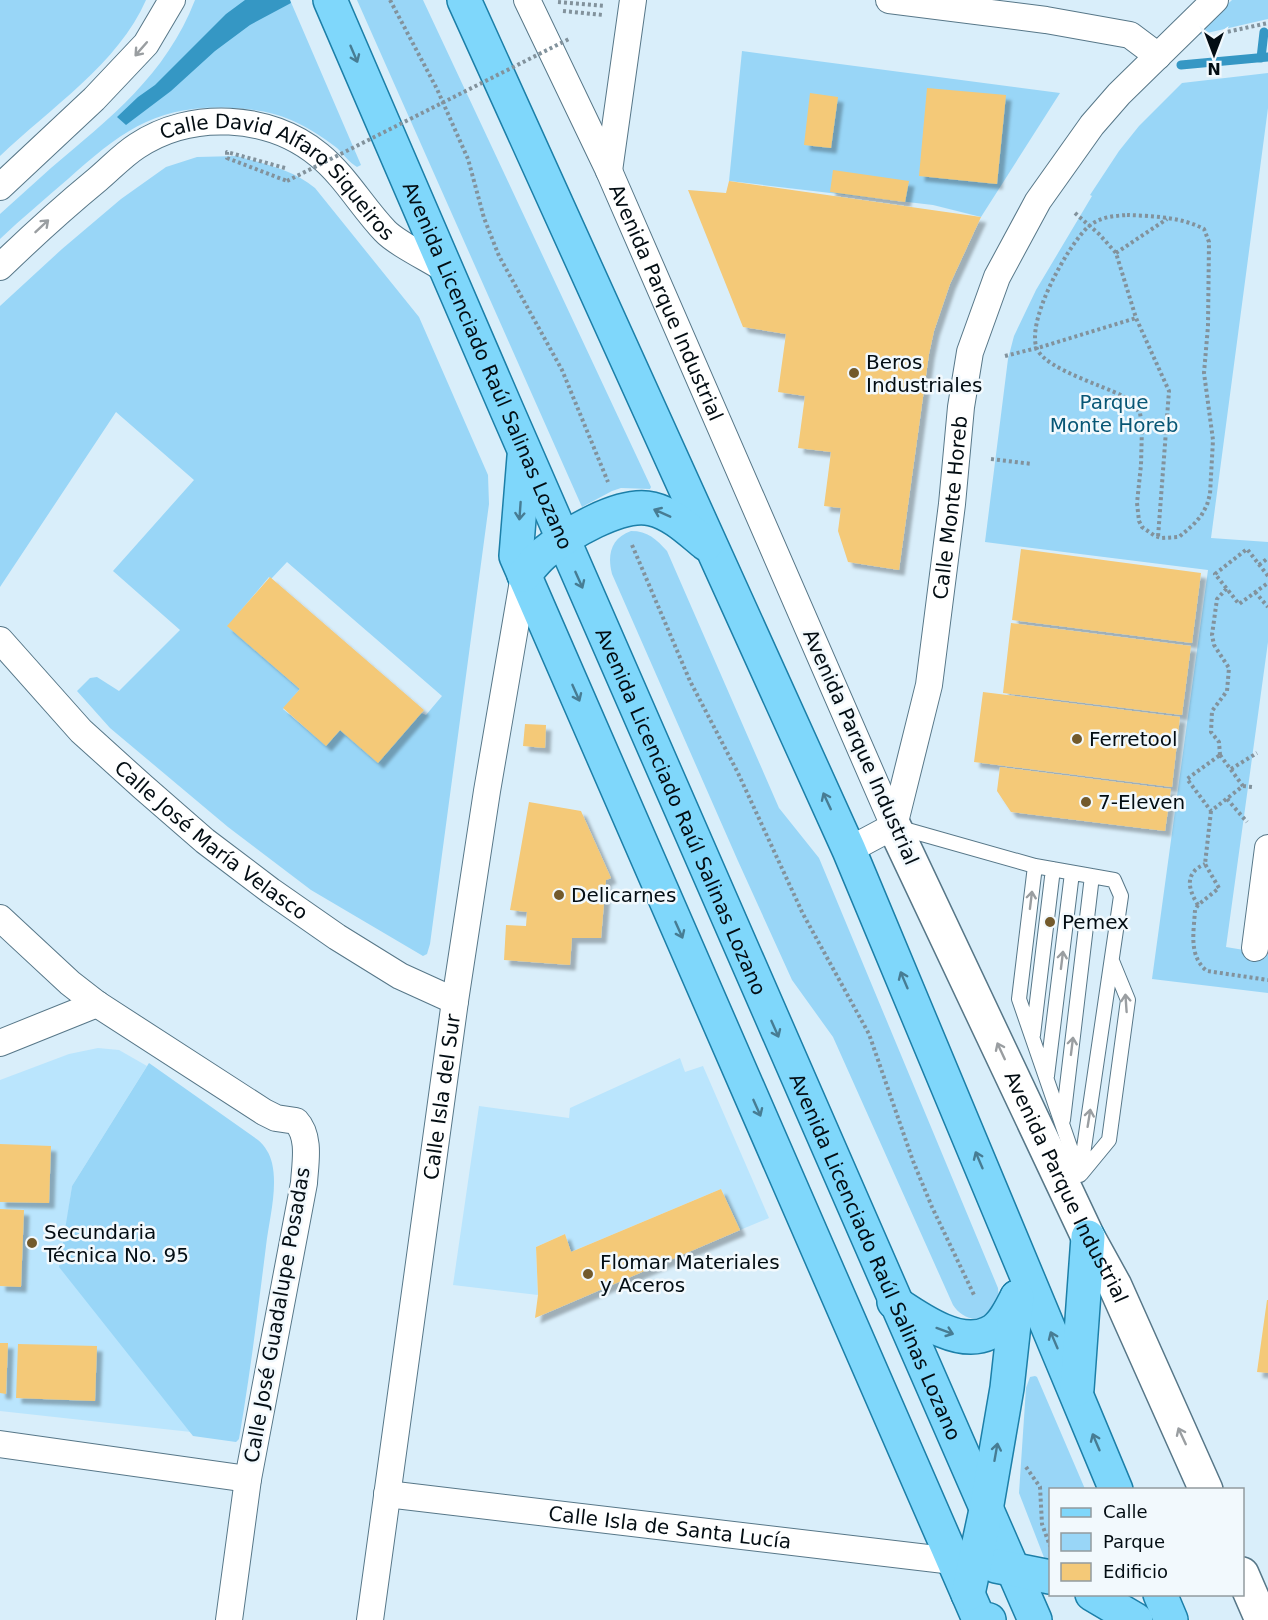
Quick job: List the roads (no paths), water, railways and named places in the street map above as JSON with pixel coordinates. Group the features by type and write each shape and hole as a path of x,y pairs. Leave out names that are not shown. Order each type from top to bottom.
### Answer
{"main road":[{"name":"Avenida Licenciado Raúl Salinas Lozano","path":"330,0 562,540 1035,1620"},
{"path":"464,0 849,850 1115,1488"},
{"path":"524,452 516,556 972,1599"},
{"path":"524,575 541,556 562,540 603,519 635,508 652,509 671,517 710,547"},
{"path":"1076,1394 1089,1237"},
{"path":"972,1599 1007,1388 1017,1297 1018,1253"},
{"path":"894,1302 931,1326 957,1336 973,1337 990,1333 999,1326 1017,1297"},
{"path":"972,1599 1012,1569 1049,1577"},
{"path":"1095,1596 1136,1620"},
{"path":"1161,1596 1171,1620"}],"street":[{"path":"0,187 94,99 146,44 172,0"},
{"name":"Avenida Parque Industrial","path":"527,0 551,22 609,171 894,826 1089,1237 1115,1287 1205,1488"},
{"path":"609,171 633,0"},
{"path":"889,0 1047,10 1130,35 1158,56"},
{"name":"Calle Monte Horeb","path":"894,826 929,685 970,352 997,277 1028,218 1092,124 1119,94 1215,0"},
{"name":"Calle David Alfaro Siqueiros","path":"0,267 55,215 137,146 167,131 196,123 235,122 268,128 299,140 322,157 387,234 446,270"},
{"name":"Calle Isla del Sur","path":"370,1620 455,1001 487,791 524,575"},
{"name":"Calle José María Velasco","path":"0,640 81,731 205,841 337,937 400,976 455,1001"},
{"path":"849,850 894,826"},
{"path":"1255,948 1265,897 1268,848"},
{"name":"Calle José Guadalupe Posadas","path":"0,918 70,983 97,1004 264,1112 276,1118 296,1121 303,1134 306,1150 304,1183 248,1479 229,1620"},
{"path":"0,1043 97,1004"},
{"path":"0,1444 248,1479"},
{"name":"Calle Isla de Santa Lucía","path":"387,1494 972,1599"},
{"path":"1244,1579 1262,1620"}],"lane":[{"path":"894,826 1035,866 1114,880 1121,896 1081,1186"},
{"path":"1035,866 1019,999 1081,1186 1089,1237"},
{"path":"1033,1040 1053,869"},
{"path":"1047,1081 1072,873"},
{"path":"1062,1125 1092,876"},
{"path":"1081,1186 1109,1140 1128,1000 1112,961"}],"waterway":[{"path":"1261,58 1264,32"},
{"path":"1181,65 1268,57"}],"place":[{"name":"Beros Industriales","path":"854,373"},
{"name":"Ferretool","path":"1077,739"},
{"name":"7-Eleven","path":"1086,802"},
{"name":"Delicarnes","path":"559,895"},
{"name":"Pemex","path":"1050,922"},
{"name":"Secundaria Técnica No. 95","path":"32,1243"},
{"name":"Flomar Materiales y Aceros","path":"588,1274"}],"park label":[{"name":"Parque Monte Horeb","path":"1114,414"}]}
